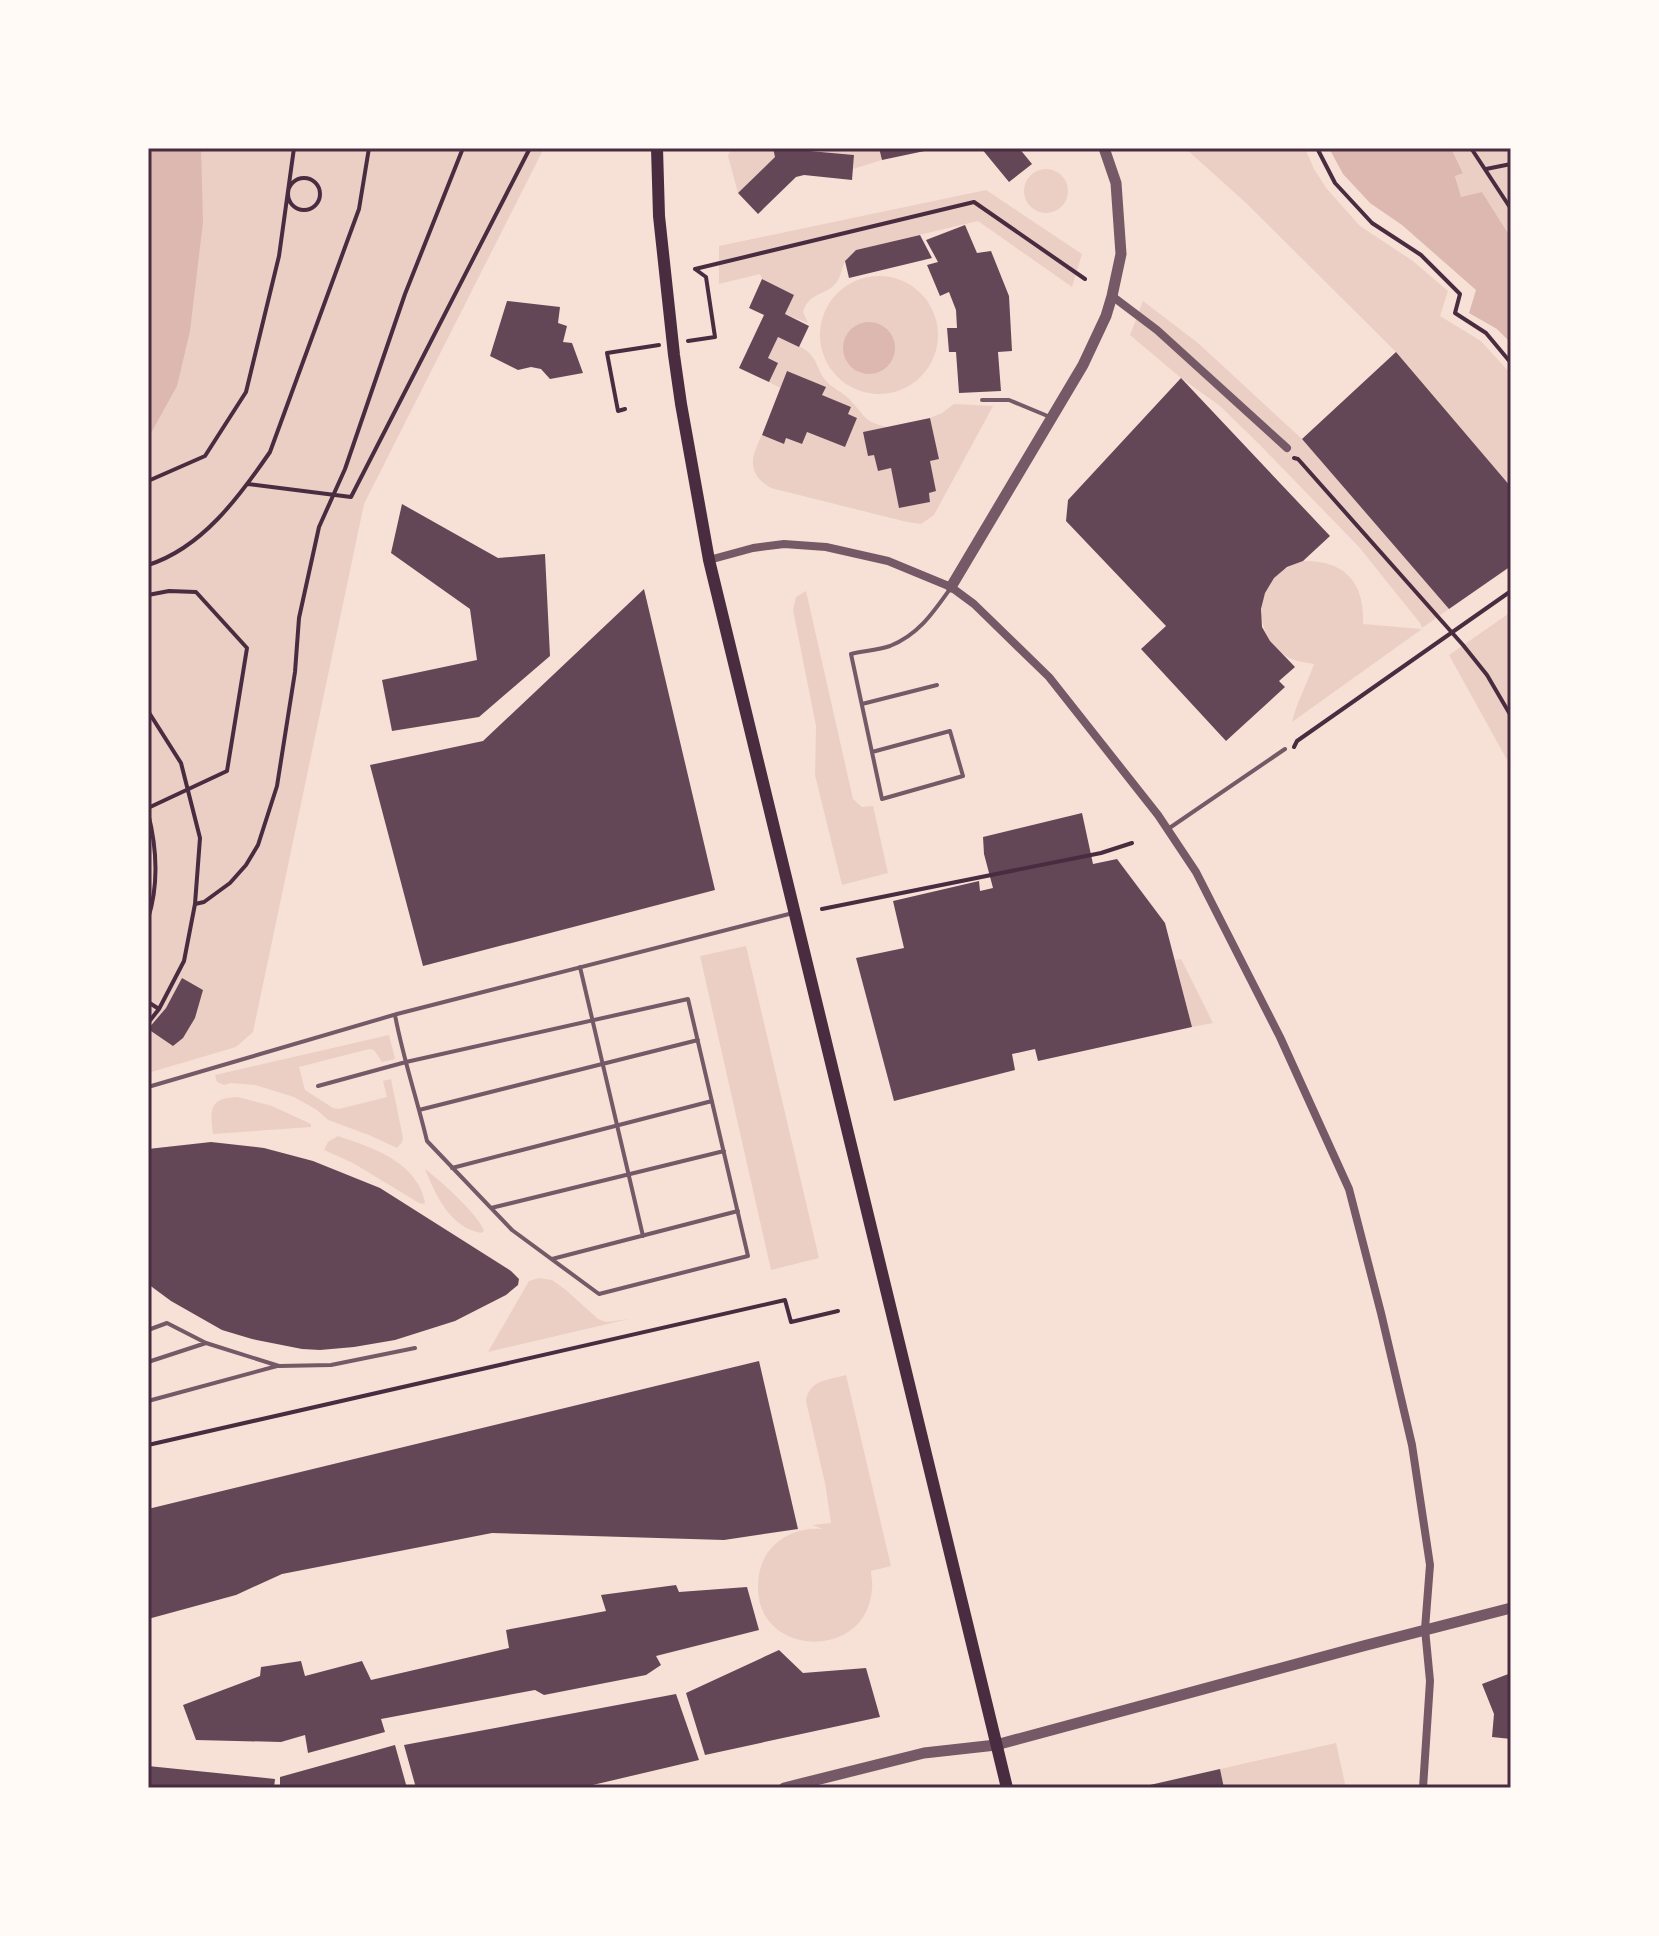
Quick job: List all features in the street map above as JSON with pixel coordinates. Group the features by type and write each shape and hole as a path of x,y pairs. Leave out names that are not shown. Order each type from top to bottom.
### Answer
{"main road":[{"path":"657,148 659,216 674,355 709,560 1007,1788"}],"street":[{"path":"951,587 1083,365 1106,316 1121,254 1116,183 1104,148"},
{"path":"1112,296 1157,330 1288,452"},
{"path":"709,560 753,548 784,544 826,547 888,561 951,587 974,604 1049,677 1168,829 1196,872 1295,1068 1349,1189 1381,1313 1412,1445 1430,1565 1425,1629 1430,1681 1423,1788"},
{"path":"784,1788 924,1753 996,1745 1511,1608"}],"lane":[{"path":"982,400 1009,400 1052,417"},
{"path":"872,752 950,731 963,776 882,799 851,654 890,645 921,626 929,620 951,587"},
{"path":"862,704 937,685"},
{"path":"1168,829 1285,749"},
{"path":"148,1087 395,1015 795,913"},
{"path":"580,967 643,1236"},
{"path":"318,1086 406,1062 688,999 748,1256 599,1294 512,1230 427,1141 406,1062 395,1015"},
{"path":"419,1110 698,1040"},
{"path":"452,1168 712,1101"},
{"path":"491,1208 724,1151"},
{"path":"552,1259 738,1211"},
{"path":"148,1330 167,1323 206,1343 279,1366"},
{"path":"148,1362 206,1343"},
{"path":"148,1401 279,1366 331,1365 415,1348"}],"path":[{"path":"148,481 205,456 246,392 279,256 294,148"},
{"path":"148,565 169,558 202,535 248,484 270,452 359,209 369,148"},
{"path":"195,904 204,902 230,883 258,845 277,786 295,672 299,618 319,527 345,469 405,294 463,148"},
{"path":"248,484 351,497 530,148"},
{"path":"1317,148 1335,183 1372,223 1421,255 1460,294 1455,313 1486,333 1511,363"},
{"path":"1471,148 1511,209"},
{"path":"1485,169 1511,164"},
{"path":"307,178 316,183 320,198 310,210 299,210 290,203 288,192 292,183 307,178"},
{"path":"708,290 706,277 695,269 974,202 1085,279"},
{"path":"616,396 618,411 625,409"},
{"path":"1288,452 1298,459 1452,632 1487,675 1511,716"},
{"path":"148,595 169,591 196,592 247,648 227,771 148,811 154,836 156,876 148,919"},
{"path":"1293,749 1297,741 1511,591"},
{"path":"148,711 181,763 200,838 195,904 184,961 159,1009 148,1023"},
{"path":"822,909 1101,853 1132,843"},
{"path":"148,1002 159,1009"},
{"path":"148,1445 785,1300 791,1322 838,1311"}],"shaded area":[{"path":"148,148 544,148 364,504 253,1032 236,1047 148,1073"},
{"path":"148,148 201,148 203,222 190,331 177,386 148,435"},
{"path":"731,148 773,148 775,157 738,193 728,156"},
{"path":"809,148 879,148 882,160 853,169 854,155 810,151"},
{"path":"1185,148 1305,148 1327,189 1360,226 1413,261 1448,291 1440,316 1481,341 1511,374 1511,487 1396,352 1245,202"},
{"path":"1329,148 1451,148 1463,173 1455,176 1461,197 1482,192 1511,238 1511,343 1497,329 1469,313 1476,290 1402,225 1370,203 1343,174"},
{"path":"1451,148 1511,148 1511,238 1482,192 1461,198 1455,175 1463,172"},
{"path":"1046,169 1062,175 1068,191 1062,207 1046,213 1030,207 1024,191 1030,175"},
{"path":"986,190 1082,254 1072,287 978,221 856,250 845,262 836,283 806,305 803,312 808,323 785,314 794,295 762,279 760,274 719,284 719,246"},
{"path":"879,276 901,281 921,293 933,313 938,335 933,357 921,377 901,389 879,394 857,389 837,377 825,357 820,335 825,313 837,293 857,281"},
{"path":"1143,301 1198,343 1302,439 1449,609 1422,628 1359,547 1259,444 1220,406 1130,335"},
{"path":"869,322 887,330 895,348 887,366 869,374 851,366 843,348 851,330"},
{"path":"778,337 808,352 829,384 870,421 887,427 863,432 878,470 891,468 900,508 930,502 929,493 936,491 930,461 939,458 930,418 954,404 993,406 934,515 921,524 907,522 771,488 763,482 753,464 762,435 784,444 786,438 801,444 807,432 845,447 857,418 848,414 851,407 822,395 825,387 787,371 780,388 769,382 777,363 768,358"},
{"path":"1303,561 1330,565 1349,576 1360,596 1363,624 1422,629 1292,722 1314,664 1291,659 1275,648 1264,629 1262,607 1268,586 1275,577"},
{"path":"806,591 853,799 862,807 873,806 888,873 842,885 815,775 816,726 793,610 796,597"},
{"path":"1511,612 1511,767 1449,655"},
{"path":"746,946 819,1258 771,1270 700,956"},
{"path":"1181,959 1213,1023 1192,1027 1175,960"},
{"path":"389,1035 395,1059 382,1062 374,1050 369,1049 299,1067 305,1090 339,1109 387,1097 383,1081 391,1079 403,1138 397,1148 328,1120 294,1097 255,1085 224,1085 217,1082 215,1075"},
{"path":"238,1097 272,1106 311,1124 311,1127 213,1134 214,1106 221,1100"},
{"path":"338,1136 382,1153 402,1166 419,1186 424,1204 324,1150 328,1142"},
{"path":"425,1169 467,1207 484,1231 470,1230 453,1217 439,1200"},
{"path":"539,1278 552,1280 598,1319 606,1322 629,1319 488,1352 529,1281"},
{"path":"846,1375 891,1566 871,1571 872,1589 866,1613 852,1629 833,1639 813,1642 792,1638 775,1627 762,1610 759,1577 766,1556 779,1541 807,1529 823,1529 812,1525 831,1523 806,1401 815,1385"},
{"path":"1336,1743 1346,1788 1224,1788 1220,1769"}],"building":[{"path":"773,148 809,148 810,151 854,155 852,180 804,175 796,177 758,214 738,193 775,157"},
{"path":"879,148 934,148 934,149 882,160"},
{"path":"981,148 1019,148 1032,164 1009,182"},
{"path":"965,225 977,253 991,251 1009,296 1012,351 998,352 1001,391 959,393 956,352 949,352 947,328 957,328 956,310 949,292 940,296 927,265 938,262 926,240"},
{"path":"920,235 932,258 849,278 845,261 856,250"},
{"path":"762,279 794,295 785,314 809,326 799,347 778,337 768,358 778,363 769,382 739,368 764,315 749,308"},
{"path":"507,301 560,307 558,323 567,326 563,342 572,343 583,373 550,379 541,369 531,367 518,370 490,356"},
{"path":"1396,352 1511,487 1511,566 1449,609 1302,439"},
{"path":"787,371 826,387 822,395 851,407 848,414 857,418 845,447 807,432 802,444 786,438 784,444 762,435"},
{"path":"1181,378 1330,536 1303,561 1287,567 1274,578 1265,593 1261,609 1262,627 1270,641 1295,667 1279,681 1285,687 1226,741 1141,649 1166,626 1066,521 1068,500"},
{"path":"930,418 939,459 930,461 936,491 929,493 930,502 899,508 891,468 878,471 874,455 868,456 863,432"},
{"path":"402,504 498,558 545,554 550,656 479,717 392,731 382,680 477,660 470,609 391,553"},
{"path":"644,589 715,890 423,966 370,765 483,741"},
{"path":"1082,813 1093,864 1117,859 1165,923 1192,1027 1038,1061 1035,1049 1012,1054 1015,1070 894,1101 856,958 904,948 893,901 979,881 980,891 993,888 983,837"},
{"path":"182,978 203,990 195,1018 183,1038 173,1046 148,1029 166,1008"},
{"path":"211,1142 264,1148 313,1161 380,1188 511,1271 519,1279 518,1285 506,1295 455,1321 395,1340 354,1347 302,1349 222,1330 148,1284 148,1149"},
{"path":"759,1361 798,1529 724,1540 492,1533 282,1574 236,1595 148,1619 148,1509"},
{"path":"676,1585 679,1592 747,1587 759,1630 656,1656 661,1665 646,1675 544,1695 535,1690 381,1719 385,1732 308,1753 305,1735 281,1742 196,1740 183,1705 260,1676 261,1667 301,1661 305,1676 362,1661 371,1680 509,1648 506,1630 606,1611 601,1595"},
{"path":"779,1650 803,1673 866,1668 880,1717 705,1755 686,1693"},
{"path":"1511,1673 1511,1739 1492,1737 1494,1714 1482,1684"},
{"path":"676,1694 699,1760 580,1788 416,1788 404,1745"},
{"path":"395,1745 407,1788 280,1788 280,1777"},
{"path":"148,1766 275,1779 274,1788 148,1788"},
{"path":"1220,1769 1224,1788 1141,1788 1141,1787"}]}
